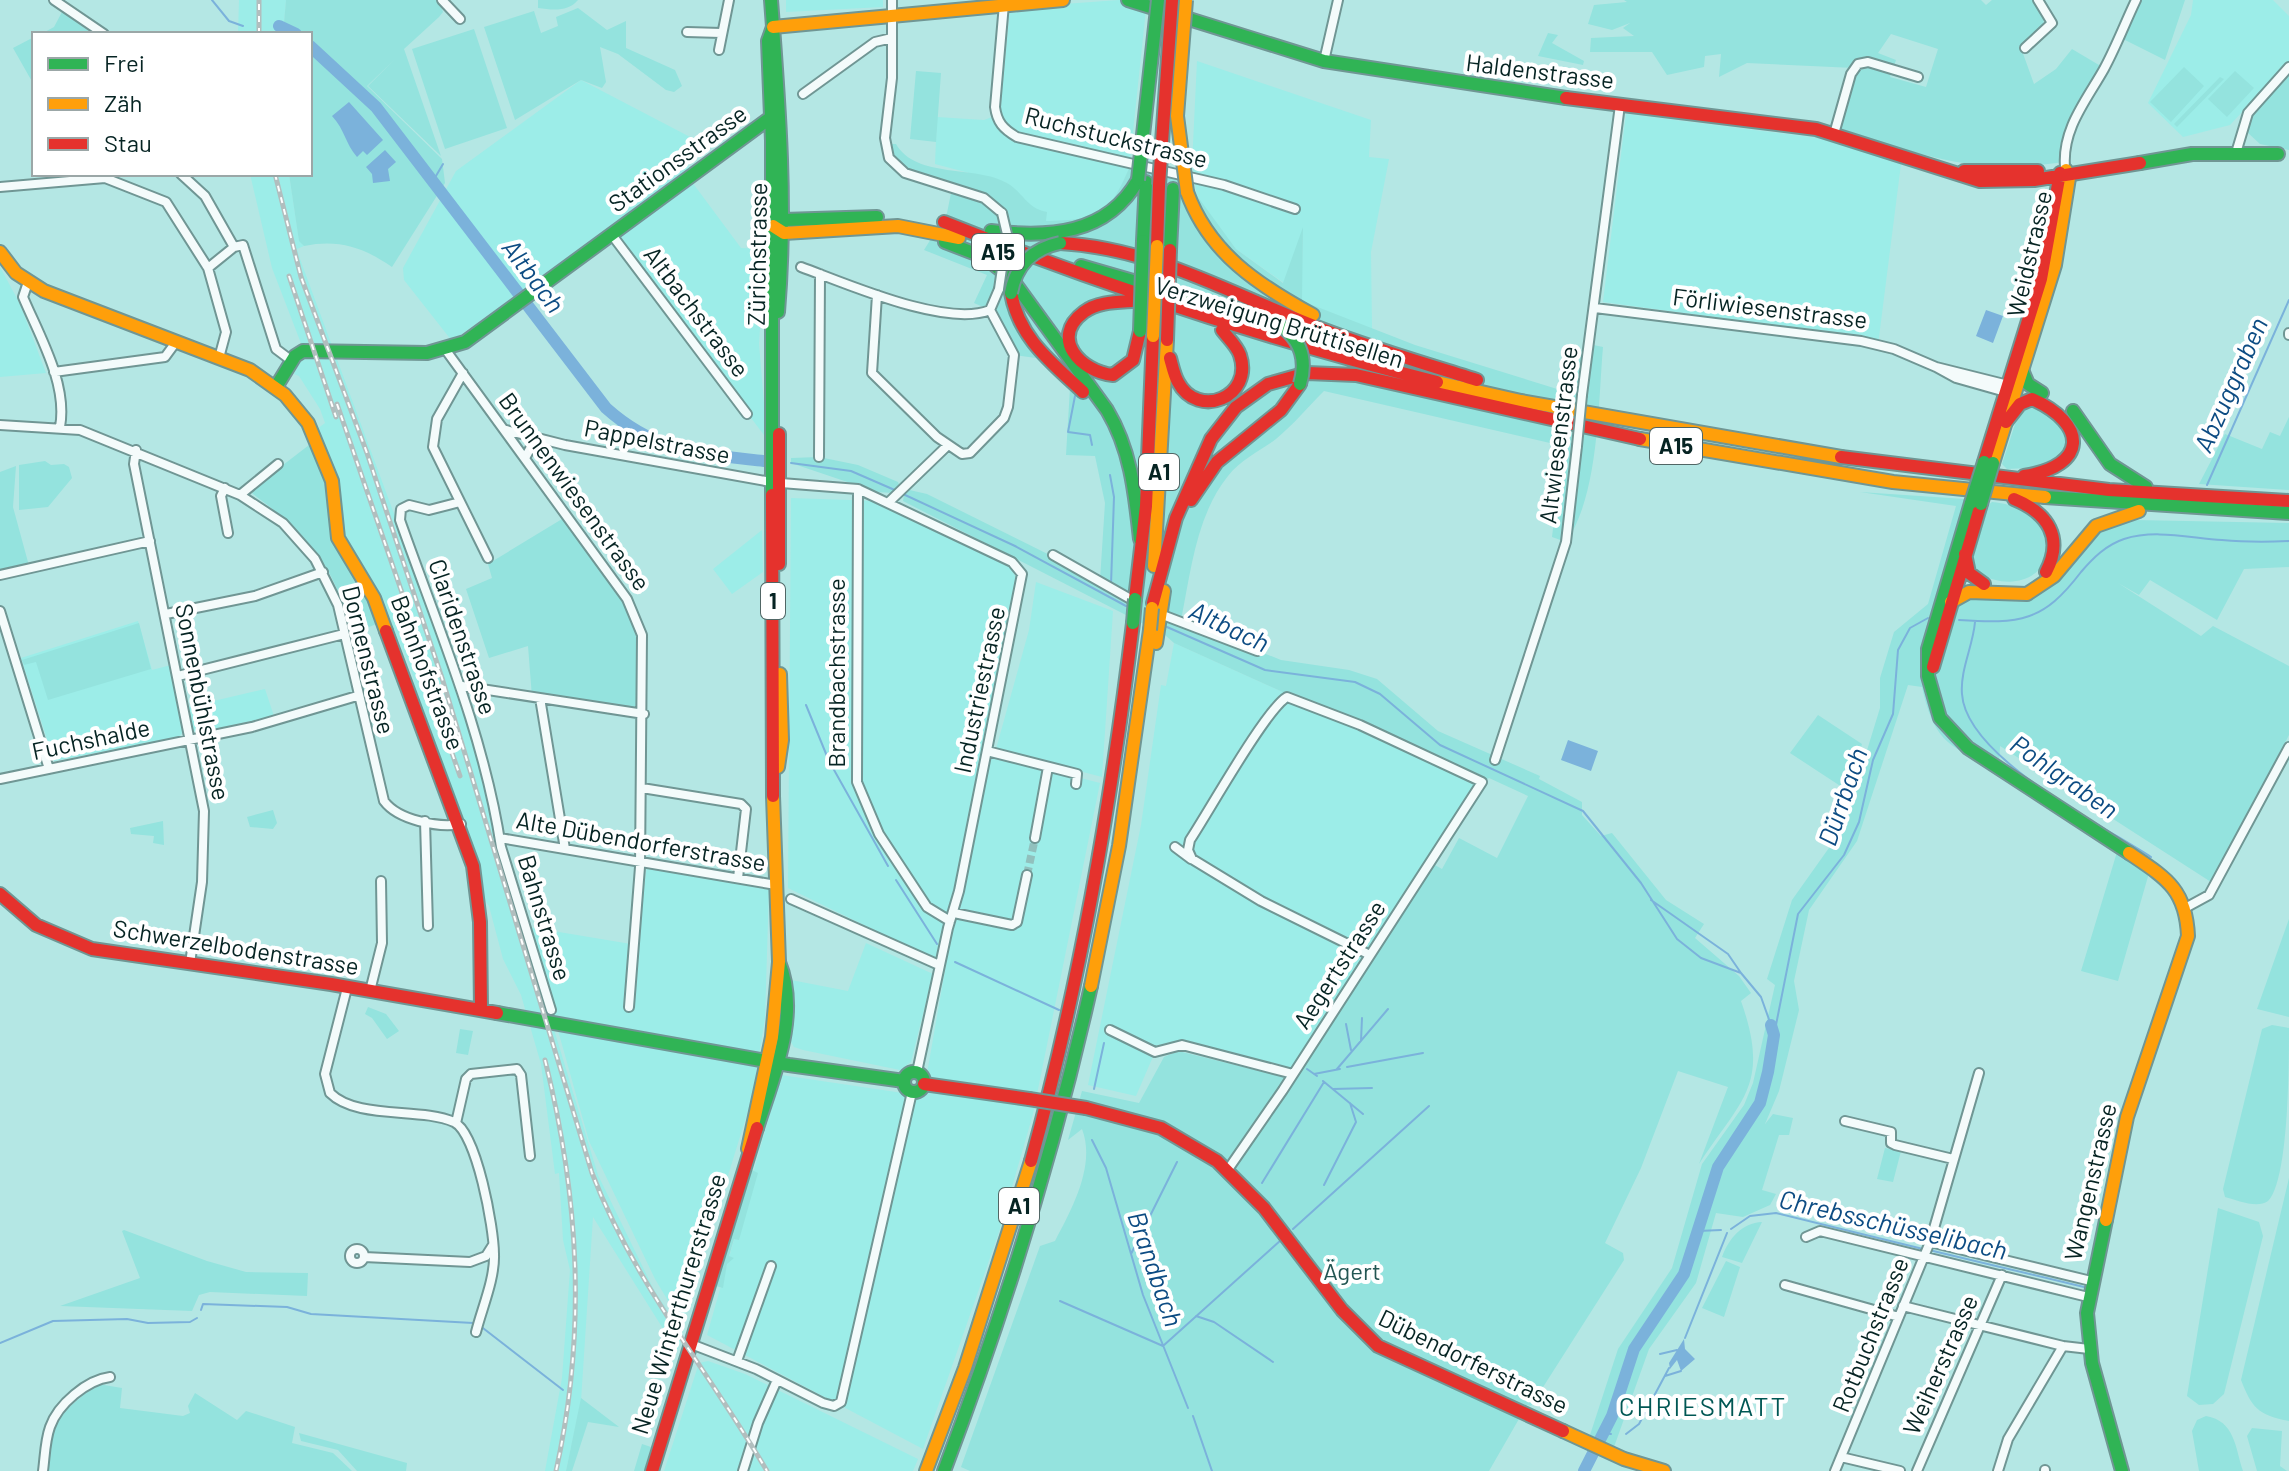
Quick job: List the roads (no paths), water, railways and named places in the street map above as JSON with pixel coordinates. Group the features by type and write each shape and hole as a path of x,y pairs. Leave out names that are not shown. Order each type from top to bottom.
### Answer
{"main road":[{"name":"Zürichstrasse","path":"771,0 777,44 775,117 780,226 776,482"},
{"path":"773,27 1063,0"},
{"name":"Haldenstrasse","path":"1128,0 1324,61 1423,79 1834,134 1949,171 1959,177 1996,182 2180,155 2236,150 2284,155"},
{"path":"1132,301 1105,301 1085,308 1074,322 1071,345 1084,367 1097,375 1113,375 1133,360 1140,331 1148,183 1148,109 1158,0"},
{"name":"A1","path":"926,1471 999,1271 1057,1071 1104,843 1133,623 1146,495 1157,246 1148,183 1172,0"},
{"path":"1186,0 1177,116 1180,190 1203,231 1239,268 1302,310 1394,353"},
{"name":"Zürichstrasse","path":"775,117 772,141 780,226"},
{"name":"Stationsstrasse","path":"445,349 473,338 775,117"},
{"path":"750,133 760,133 772,141"},
{"name":"Weidstrasse","path":"1989,463 2006,422 2017,356 2048,252 2064,172"},
{"name":"Weidstrasse","path":"2064,172 2055,265 2022,370 2012,390 1948,597 1931,686 1940,718 1968,748 2149,865 2174,885 2187,907"},
{"path":"944,222 1013,233 1083,227 1117,211 1148,183"},
{"name":"A1","path":"944,1471 1011,1288 1057,1135 1100,955 1133,762 1153,606 1170,250 1180,190"},
{"name":"A15","path":"780,226 890,217 944,222 1133,292 1304,345 1515,400 1555,405 1739,442 1974,475 2170,495 2289,501"},
{"name":"A15","path":"780,226 898,226 952,236 1132,301"},
{"path":"860,228 950,244 999,267 1022,290 1061,350 1107,410 1123,444 1135,485 1140,539"},
{"path":"1123,444 1092,401 1027,338 1005,291 1025,259 1043,247 1060,243 1098,247 1151,260 1321,328 1555,405"},
{"name":"Bahnhofstrasse","path":"0,252 28,282 250,370 276,387 294,404 316,438 332,481 338,538 374,598 461,824 479,898 481,1009"},
{"path":"1041,258 1114,272 1275,322 1291,332 1301,349 1304,368 1300,384 1281,410 1217,462 1187,508 1166,574 1145,735 1133,762"},
{"name":"Verzweigung Brüttisellen","path":"1132,301 1222,330 1394,377 1414,387"},
{"path":"1167,340 1171,370 1182,390 1196,401 1216,402 1237,390 1245,370 1241,351 1222,330"},
{"path":"276,387 299,353 309,350 364,353 445,349"},
{"path":"1974,475 2036,475 2056,469 2068,460 2075,441 2071,424 2037,396 2022,370"},
{"path":"1153,606 1164,553 1188,484 1213,434 1241,401 1272,381 1311,371 1347,373 1414,387"},
{"name":"A15","path":"1414,387 1683,447 1893,482 1997,494 2289,513"},
{"path":"2012,390 2037,396 2074,413 2100,455 2117,474 2170,495"},
{"path":"2006,422 2020,404 2037,396"},
{"name":"Neue Winterthurerstrasse","path":"652,1471 748,1149 762,1118 772,1061 783,1044 787,992 786,976 779,962 776,885 775,778 781,750 783,697 779,660 776,482"},
{"path":"1948,597 1979,586 2009,589 2031,584 2046,572 2055,552 2054,533 2042,513 2025,503 1997,494"},
{"path":"1958,580 2002,596 2027,594 2047,582 2078,540 2100,522 2138,511 2193,509"},
{"path":"1961,553 1969,573 1979,586"},
{"name":"Weidstrasse","path":"1948,597 1958,580 1961,553"},
{"name":"Schwerzelbodenstrasse","path":"0,894 24,917 60,938 92,949 481,1009"},
{"name":"Wangenstrasse","path":"2122,1471 2089,1349 2088,1297 2130,1106 2188,936 2187,907"},
{"path":"481,1009 772,1061 904,1081 912,1092 924,1084 924,1078 917,1072 910,1073 904,1081"},
{"name":"Dübendorferstrasse","path":"924,1084 1086,1108 1152,1123 1196,1145 1229,1168 1266,1209 1361,1333 1378,1346 1610,1453 1664,1471"}],"street":[{"path":"54,0 101,32"},
{"path":"442,0 460,19"},
{"path":"719,50 729,0"},
{"path":"801,267 926,310 978,314 990,310 1005,291 1007,234 1002,213 984,198 905,173 889,158 885,138 892,78 892,0"},
{"path":"1324,61 1338,0"},
{"path":"2025,48 2052,23 2038,0"},
{"path":"2064,172 2065,148 2073,124 2136,0"},
{"name":"Ruchstuckstrasse","path":"1004,4 995,107 997,120 1006,131 1017,137 1123,164 1224,185 1295,209"},
{"path":"687,32 721,33"},
{"path":"803,94 875,42 892,38"},
{"path":"1834,134 1851,74 1858,64 1866,62 1918,77"},
{"path":"2236,150 2248,113 2289,67"},
{"name":"Altwiesenstrasse","path":"1495,760 1566,542 1620,105"},
{"path":"183,176 205,196 234,247"},
{"path":"0,187 105,178 162,199 208,268 226,332 219,358"},
{"name":"Altbachstrasse","path":"612,235 747,414"},
{"path":"208,268 239,244 245,249 276,349 292,361"},
{"path":"819,457 820,274"},
{"path":"28,282 23,297 54,372 62,416 60,427"},
{"path":"877,295 872,373 947,446 962,454 970,453 1007,413 1014,355 990,310"},
{"name":"Förliwiesenstrasse","path":"1595,308 1861,341 1894,349 1936,367 2012,390"},
{"path":"54,372 165,357 176,342"},
{"name":"Brunnenwiesenstrasse","path":"445,349 634,610 645,649 640,860 629,1007"},
{"path":"463,373 433,433 437,460 488,558"},
{"name":"Dornenstrasse","path":"0,425 60,427 136,450 240,495 283,523 323,572 338,605 384,801 400,815 449,826 461,824"},
{"name":"Pappelstrasse","path":"505,429 536,438 776,482"},
{"path":"525,458 536,438"},
{"path":"893,499 947,446"},
{"name":"Sonnenbühlstrasse","path":"136,450 134,464 204,811 204,851 190,963"},
{"path":"240,495 278,464"},
{"name":"Industriestrasse","path":"776,482 858,489 893,499 1020,569 1022,589 917,1072"},
{"path":"225,488 221,496 228,533"},
{"name":"Brandbachstrasse","path":"858,489 857,782 879,834 927,907 952,917"},
{"name":"Claridenstrasse","path":"460,502 429,510 409,505 399,514 462,686 499,822 500,838"},
{"path":"0,575 150,541"},
{"path":"1053,555 1166,617 1257,651"},
{"path":"166,614 255,596 323,572"},
{"path":"0,611 49,769"},
{"path":"178,676 344,634"},
{"path":"462,686 644,714"},
{"name":"Fuchshalde","path":"0,779 252,727 357,696"},
{"name":"Aegertstrasse","path":"1192,859 1188,850 1190,840 1279,702 1287,697 1360,725 1482,782 1229,1168"},
{"path":"540,698 565,849"},
{"path":"2187,907 2209,895 2289,747"},
{"path":"987,751 1077,774 1076,784"},
{"path":"1035,838 1048,767"},
{"path":"642,788 741,804 746,809 738,878"},
{"path":"425,821 428,926"},
{"name":"Alte Dübendorferstrasse","path":"500,838 776,885"},
{"name":"Bahnstrasse","path":"500,838 551,1010"},
{"path":"1175,847 1261,901 1370,955"},
{"path":"952,917 1012,925 1017,922 1027,875"},
{"path":"370,991 382,943 381,881"},
{"name":"Alte Dübendorferstrasse","path":"791,899 939,965"},
{"path":"347,988 325,1074 330,1093 352,1105 456,1123 467,1135 493,1226 493,1267 477,1327"},
{"path":"1110,1030 1155,1052 1182,1045 1293,1074"},
{"path":"456,1123 466,1079 471,1074 517,1069 521,1075 530,1156"},
{"name":"Rotbuchstrasse","path":"1835,1471 1927,1249 1979,1073"},
{"path":"691,1344 737,1361 829,1405 837,1405 844,1399 912,1092"},
{"path":"1845,1121 1891,1132 1891,1143 1895,1145 1953,1159"},
{"path":"1806,1237 1820,1231 2091,1281"},
{"path":"357,1249 350,1256 360,1260 470,1262 486,1256 493,1245"},
{"path":"1927,1249 2002,1275 2088,1297"},
{"path":"737,1361 771,1266"},
{"name":"Weiherstrasse","path":"1917,1471 2002,1275"},
{"path":"1785,1285 1899,1317"},
{"path":"1903,1306 2063,1346 2089,1349"},
{"path":"1998,1471 2008,1439 2063,1346"},
{"path":"43,1471 46,1438 53,1420 84,1385 110,1377"},
{"path":"743,1471 756,1427 777,1380"},
{"path":"1841,1457 1900,1471"}],"waterway":[{"name":"Altbach","path":"212,0 229,21 243,26"},
{"name":"Altbach","path":"279,26 292,32"},
{"name":"Altbach","path":"312,48 376,107 606,408 625,423 661,443 699,453 764,461"},
{"path":"433,181 443,164"},
{"name":"Abzuggraben","path":"2207,485 2289,300"},
{"path":"1075,396 1068,432 1090,435 1092,445"},
{"name":"Altbach","path":"791,463 851,471 897,491"},
{"path":"1110,475 1114,497 1111,585"},
{"name":"Altbach","path":"903,494 1015,546 1126,606"},
{"name":"Dürrbach","path":"1959,620 2014,620 2042,610 2067,589 2100,552 2136,536 2160,534 2239,541 2289,541"},
{"name":"Dürrbach","path":"1774,1035 1798,914 1844,855 1859,822 1873,760 1893,714 1898,650 1910,628 1928,618"},
{"name":"Pohlgraben","path":"1975,622 1962,694 1969,718 1986,741 2039,787 2151,857"},
{"name":"Altbach","path":"1167,627 1265,670 1355,682 1380,694 1440,745 1583,811 1641,883 1677,939 1701,958 1741,973 1761,997 1771,1025"},
{"name":"Brandbach","path":"806,705 829,761 888,866"},
{"name":"Brandbach","path":"896,880 937,944"},
{"name":"Altbach","path":"1651,900 1728,954 1741,973"},
{"name":"Brandbach","path":"955,962 1059,1010"},
{"path":"1337,1069 1388,1009"},
{"path":"1361,1041 1362,1018"},
{"path":"1346,1024 1351,1050"},
{"path":"1584,1471 1612,1416 1634,1349 1684,1274 1718,1167 1760,1103 1774,1035 1771,1025"},
{"name":"Brandbach","path":"1094,1089 1104,1043"},
{"path":"1347,1067 1423,1053"},
{"path":"1307,1069 1317,1076"},
{"path":"1314,1074 1340,1069"},
{"path":"1323,1081 1363,1114"},
{"path":"1262,1183 1324,1082"},
{"path":"1333,1089 1372,1088"},
{"path":"1324,1185 1356,1122 1350,1103"},
{"path":"1293,1229 1429,1106"},
{"name":"Brandbach","path":"1092,1140 1106,1168 1143,1295 1188,1408"},
{"path":"1131,1254 1177,1162"},
{"name":"Chrebsschüsselibach","path":"1731,1229 1750,1216 1776,1213 1923,1249"},
{"name":"Chrebsschüsselibach","path":"1698,1231 1721,1230"},
{"path":"1685,1338 1727,1233"},
{"path":"1060,1301 1163,1346 1281,1240"},
{"name":"Chrebsschüsselibach","path":"1929,1250 2084,1287"},
{"path":"201,1310 203,1304 287,1307 311,1314 473,1323"},
{"path":"1196,1316 1214,1322 1273,1362"},
{"path":"0,1343 53,1321 127,1319 148,1323 190,1322 197,1318"},
{"path":"479,1325 563,1390"},
{"path":"1660,1354 1677,1350"},
{"path":"1626,1434 1639,1424 1669,1368"},
{"path":"1665,1376 1681,1371"},
{"name":"Brandbach","path":"1193,1416 1212,1471"},
{"path":"1603,1433 1611,1434"}],"tunnel":[{"path":"1027,875 1035,838"}],"railway":[{"path":"259,0 259,32"},
{"path":"276,176 301,277 367,453 442,678 592,1173 609,1213 650,1289 767,1471"},
{"path":"289,276 336,417"},
{"path":"337,404 410,616"},
{"path":"401,606 460,776"},
{"path":"545,1060 565,1162 575,1264 572,1367 556,1471"}],"district":[{"name":"CHRIESMATT","path":"1703,1407"}],"park label":[{"name":"Ägert","path":"1352,1272"}]}
